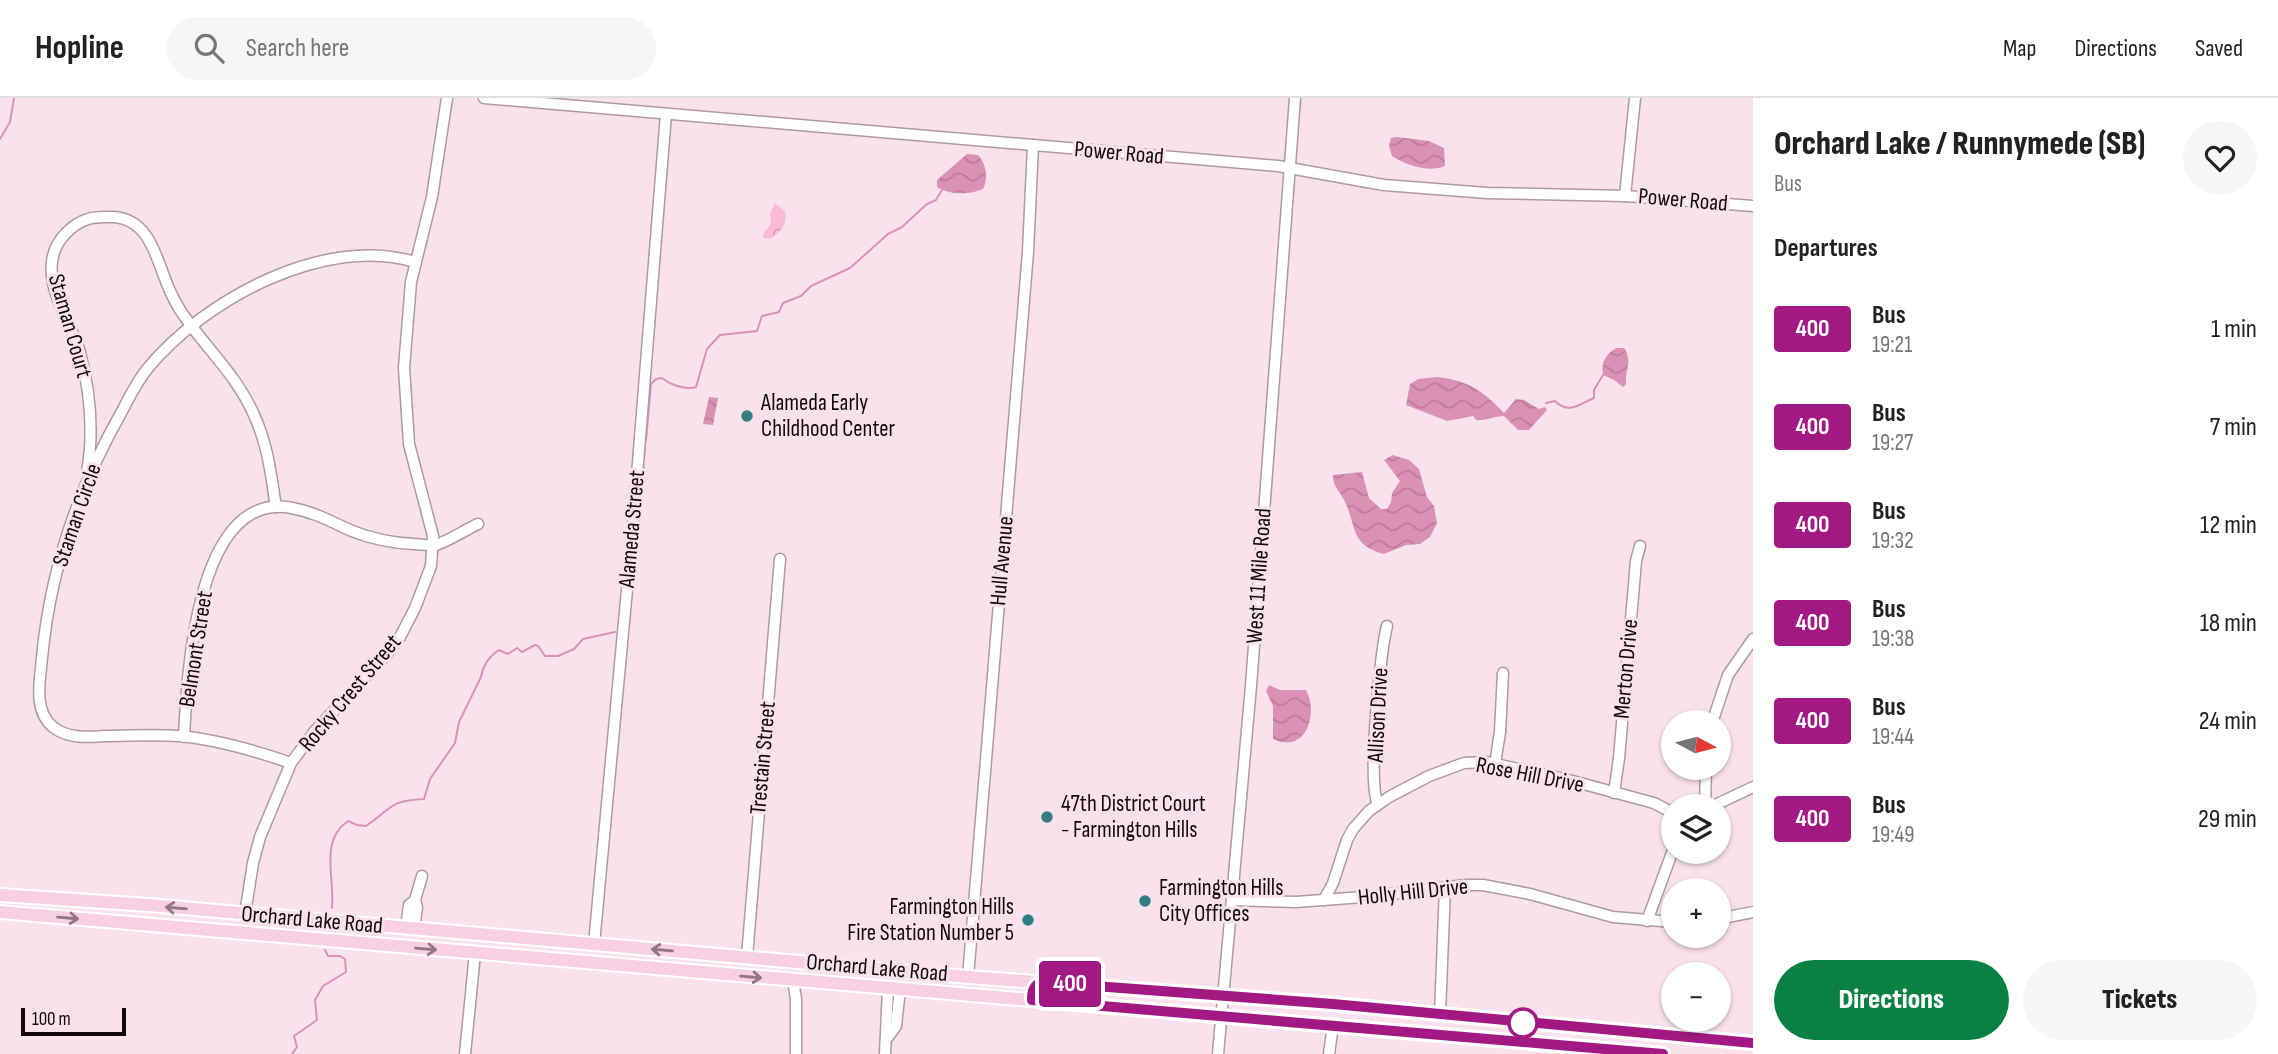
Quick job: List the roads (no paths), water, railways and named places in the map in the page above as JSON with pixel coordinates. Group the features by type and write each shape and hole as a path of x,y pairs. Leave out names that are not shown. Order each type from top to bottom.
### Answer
{"main road":[{"name":"Orchard Lake Road","path":"0,895 149,905 968,977 1224,995 1753,1043"},
{"path":"17,914 19,901 26,897"},
{"path":"139,924 141,913 149,905"},
{"name":"Orchard Lake Road","path":"0,912 1437,1034 1541,1049 1663,1054"},
{"path":"284,936 298,932 347,936 353,930 354,923"},
{"path":"516,957 518,944 530,938"},
{"path":"612,965 639,961 695,966 701,962 702,953"},
{"path":"793,980 794,969 804,962"},
{"path":"889,988 908,984 965,989 970,987 968,977"},
{"path":"1013,999 1015,980"},
{"path":"1032,1000 1033,988 1042,982"},
{"path":"1186,1014 1195,1006 1196,994"},
{"path":"1247,1019 1248,1007 1259,999"},
{"path":"1437,1034 1443,1024 1440,1014"},
{"path":"1477,1038 1478,1028 1482,1023 1493,1020"}],"street":[{"name":"Rocky Crest Street","path":"245,914 260,836 291,763 314,732 386,655 400,636 425,585 431,566 434,545 412,456 405,405 405,344 415,262 432,197 447,98"},
{"name":"Power Road","path":"484,98 1290,168 1384,185 1487,193 1625,196 1753,206"},
{"name":"West 11 Mile Road","path":"1218,1054 1251,686 1295,98"},
{"path":"1625,196 1635,98"},
{"name":"Alameda Street","path":"594,944 633,524 666,114"},
{"name":"Hull Avenue","path":"968,977 1028,252 1033,145"},
{"name":"Staman Court","path":"83,489 91,447 86,378 79,349 54,285 52,272 53,255 69,229 91,218 120,218 134,224 151,242 170,292 192,326"},
{"name":"Staman Circle","path":"291,763 248,750 184,737 78,737 53,727 43,713 39,692 44,632 65,540 101,449 147,369 198,319 267,279 297,268 366,256 388,256 415,262"},
{"path":"192,326 228,369 249,402 269,457 276,507 311,512 352,531 389,542 434,545 478,524"},
{"name":"Belmont Street","path":"184,737 188,676 196,625 217,553 242,521 266,507 276,507"},
{"name":"Merton Drive","path":"1614,793 1636,561 1640,546"},
{"name":"Trestain Street","path":"747,957 780,559"},
{"name":"Allison Drive","path":"1378,804 1374,798 1375,740 1381,657 1387,626"},
{"path":"1716,710 1728,675 1753,639"},
{"path":"1495,764 1500,732 1503,673"},
{"name":"Rose Hill Drive","path":"1324,900 1353,829 1378,804 1451,767 1474,762 1495,764 1661,806"},
{"path":"1731,797 1753,788"},
{"path":"1647,921 1668,864"},
{"path":"410,928 422,876"},
{"name":"Holly Hill Drive","path":"1232,900 1277,903 1483,885 1504,888 1613,917 1661,922"},
{"path":"1440,1014 1446,887"},
{"path":"1731,916 1753,912"},
{"path":"465,1054 475,953"},
{"path":"793,980 796,999 796,1054"},
{"path":"885,1054 887,1038 896,1027 889,988"},
{"path":"1329,1054 1333,1026"}],"water":[{"path":"1391,138 1429,141 1444,148 1445,166 1432,169 1417,167 1392,156 1389,146"},
{"path":"967,154 978,155 983,163 986,176 983,189 960,193 947,192 937,187 937,180"},
{"path":"1616,348 1624,348 1628,357 1626,384 1623,387 1603,375 1605,359"},
{"path":"1436,377 1465,383 1489,398 1504,413 1516,399 1524,400 1539,409 1545,407 1547,410 1529,430 1518,430 1504,416 1476,420 1473,416 1447,421 1406,405 1410,384 1418,379"},
{"path":"709,397 718,398 713,425 703,424"},
{"path":"1393,455 1409,460 1419,469 1427,497 1434,506 1437,523 1430,537 1420,544 1406,545 1384,554 1359,540 1344,500 1335,486 1333,475 1362,472 1369,498 1381,509 1387,509 1392,493 1400,481 1384,460"},
{"path":"1269,685 1280,690 1306,690 1310,699 1310,720 1301,737 1294,741 1273,739 1273,706 1266,691"}],"waterway":[{"path":"0,139 10,122 14,98"},
{"path":"646,440 651,384 656,379 662,378 683,387 696,387 707,349 720,335 757,331 762,316 779,312 783,303 801,296 811,286 850,268 888,234 902,227 927,204 936,200 942,190"},
{"path":"1546,403 1555,401 1570,408 1594,398 1594,390 1603,375"},
{"path":"644,459 645,448"},
{"path":"641,498 644,468"},
{"path":"638,535 641,503"},
{"path":"633,584 637,543"},
{"path":"629,623 632,590"},
{"path":"332,908 330,860 331,849 339,829 348,821 366,826 397,803 424,799 430,779 455,743 459,722 492,655 499,650 508,654 517,648 522,652 535,645 545,656 558,656 574,649 583,639 615,632"},
{"path":"292,1054 297,1047 294,1036 317,1020 315,1000 323,986 346,972 345,959 328,956 325,950"}],"place":[{"name":"Alameda Early Childhood Center","path":"747,416"},
{"name":"47th District Court - Farmington Hills","path":"1047,817"},
{"name":"Farmington Hills City Offices","path":"1145,901"},
{"name":"Farmington Hills Fire Station Number 5","path":"1028,920"}]}
